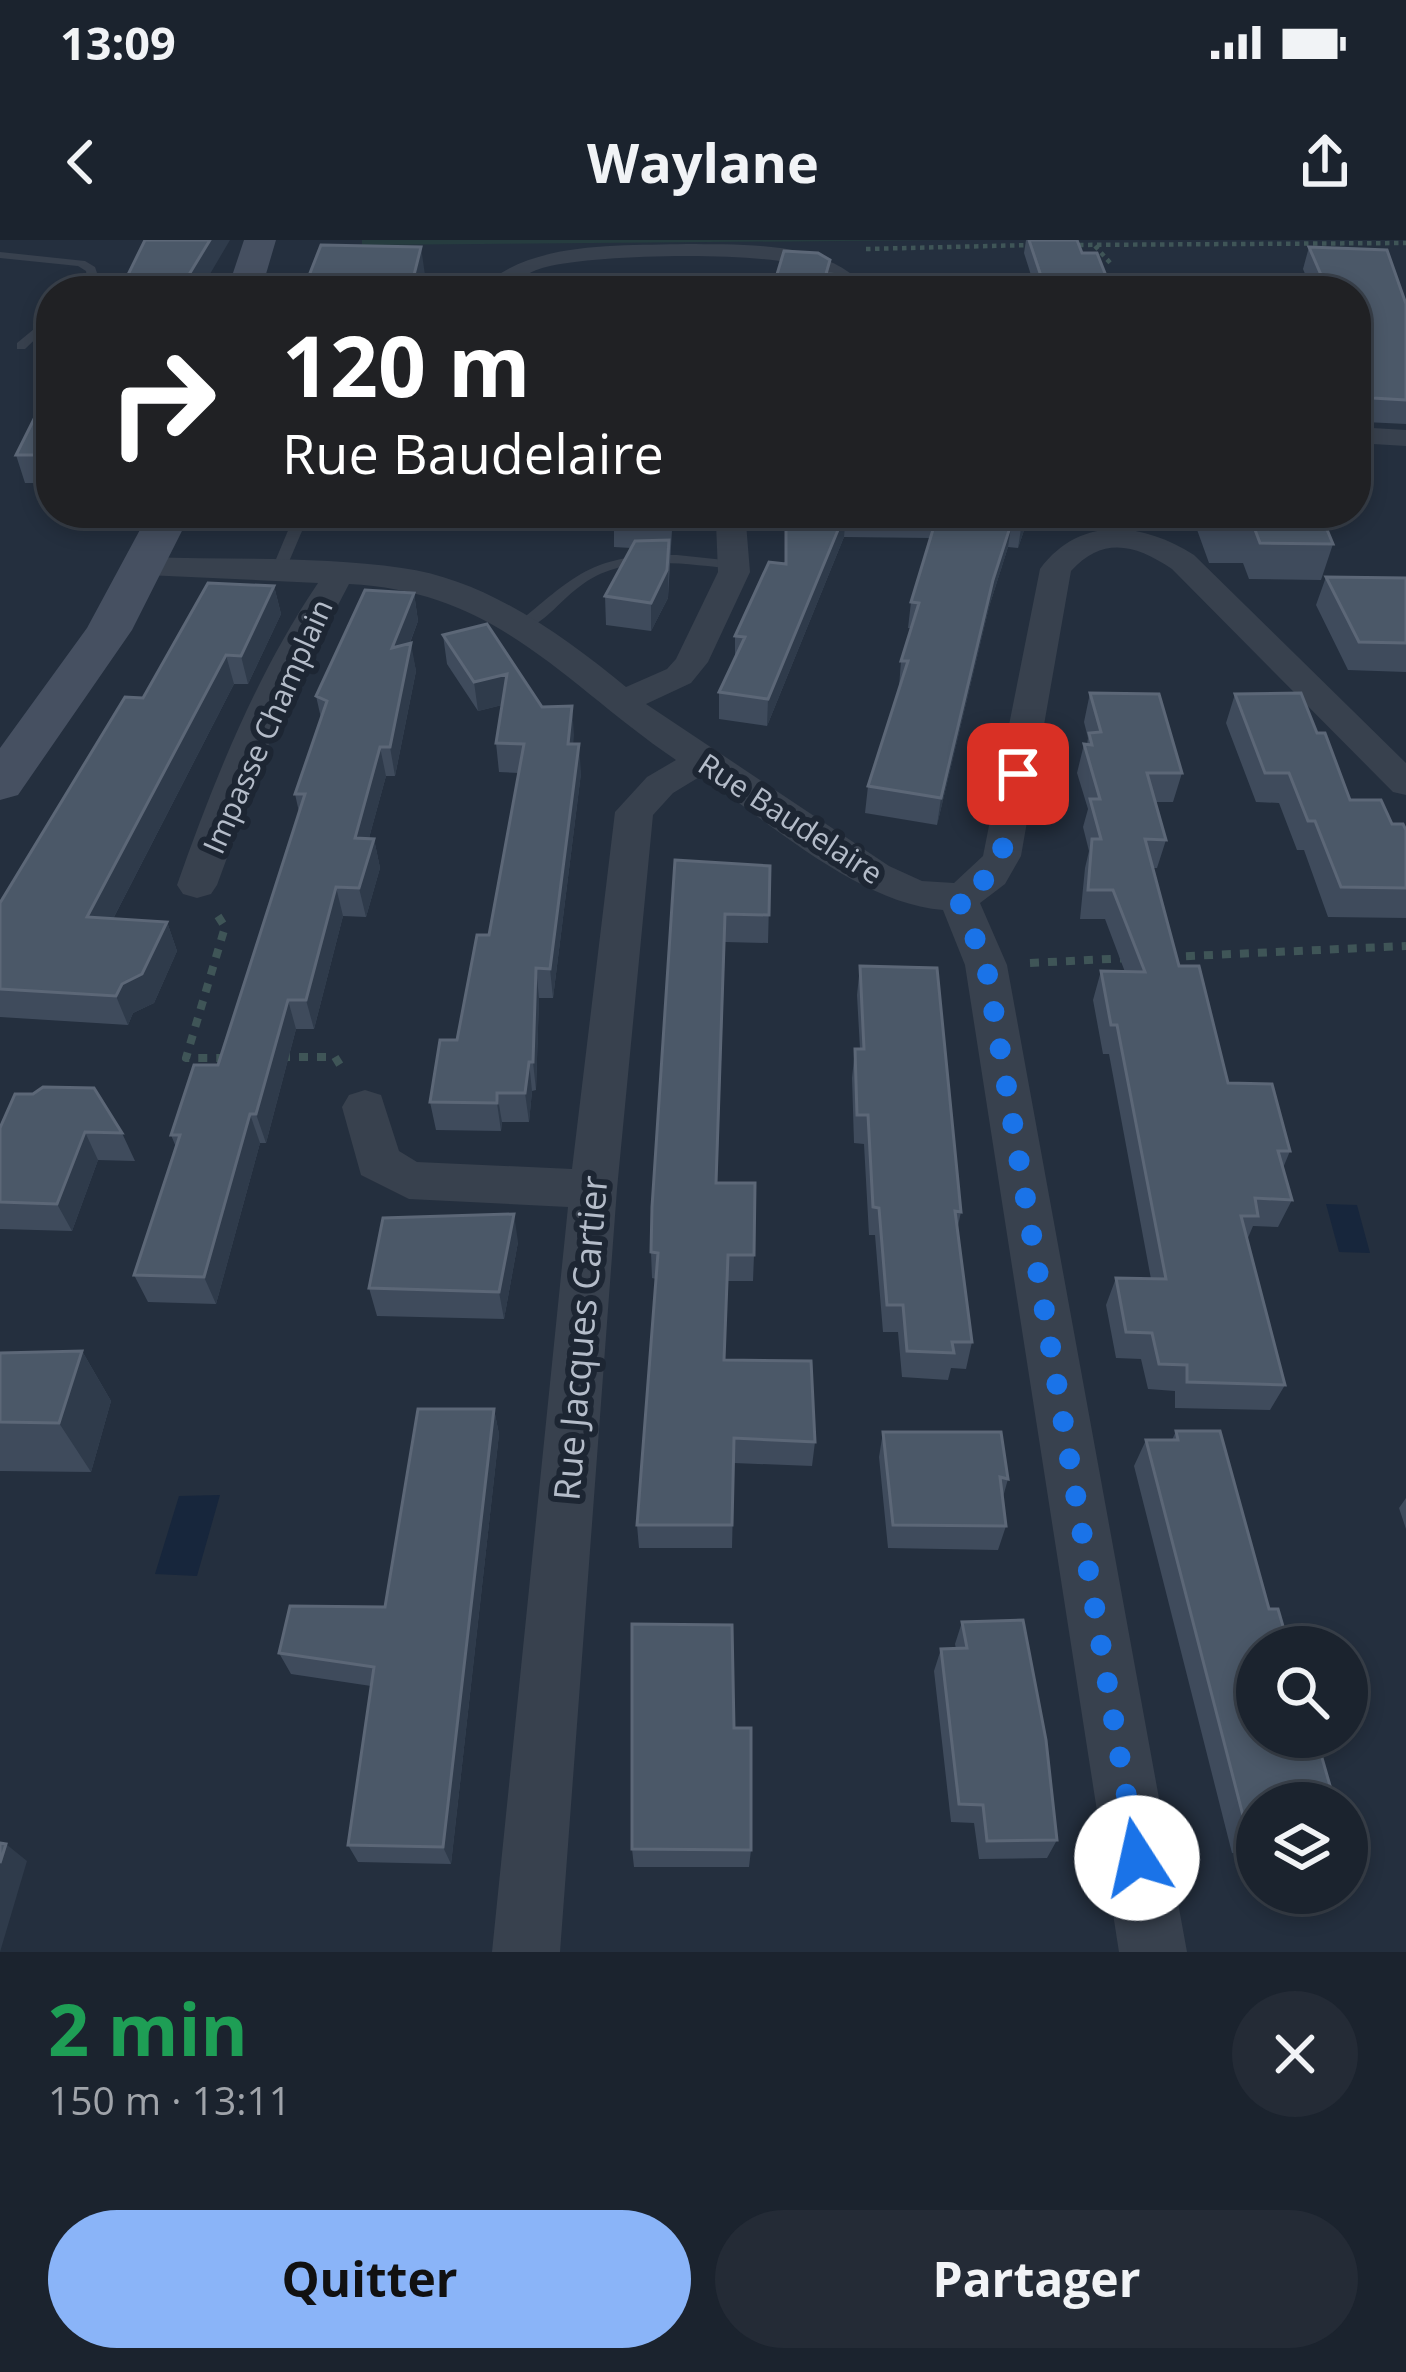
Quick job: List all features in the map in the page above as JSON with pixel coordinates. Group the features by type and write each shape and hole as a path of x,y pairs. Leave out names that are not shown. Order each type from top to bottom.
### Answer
{"main road":[{"path":"249,276 260,240"},
{"path":"0,784 109,630 163,528"}],"street":[{"path":"511,276 547,260 664,253 787,255 818,261 838,276"},
{"path":"1371,436 1406,437"},
{"path":"621,702 679,676 692,662 734,565 731,528"},
{"path":"1153,1952 986,965 958,898 979,889 995,873 1002,856 1057,568 1065,555 1094,538 1135,539 1183,562 1406,784"},
{"name":"Rue Baudelaire","path":"146,566 342,571 402,577 473,598 573,660 621,702 702,760 906,892 934,900 958,898"},
{"name":"Impasse Champlain","path":"197,885 219,817 316,606 342,571"},
{"name":"Rue Jacques Cartier","path":"526,1952 593,1189 634,812 660,785 702,760"},
{"path":"365,1107 378,1162 409,1180 593,1189"}],"lane":[{"path":"0,255 81,263 92,276"},
{"path":"21,346 36,332"},
{"path":"278,571 296,528"},
{"path":"522,626 549,613 586,574 609,566 734,565"}],"path":[{"path":"1324,243 1337,253"},
{"path":"787,255 898,246 1406,243"},
{"path":"1094,245 1113,266"},
{"path":"197,885 226,927 186,1058 250,1058"},
{"path":"986,965 1406,946"},
{"path":"271,1058 335,1057 365,1107"}],"green space":[{"path":"362,240 955,240 362,245"}],"water":[{"path":"1326,1204 1357,1205 1370,1253 1339,1252"},
{"path":"220,1495 197,1576 155,1574 179,1496"}],"building":[{"path":"145,240 210,240 188,276 127,276"},
{"path":"1029,240 1077,240 1082,253 1097,253 1106,276 1041,276"},
{"path":"321,245 421,247 414,276 309,276"},
{"path":"1309,247 1387,250 1406,304 1406,400 1373,398 1371,393 1371,276 1322,276"},
{"path":"784,251 818,253 830,260 826,274 841,275 841,276 776,276"},
{"path":"36,415 36,455 16,455"},
{"path":"786,528 839,528 768,699 719,692 745,637 735,636 769,562 786,564"},
{"path":"933,528 1010,528 941,798 868,786 908,661 901,661 919,603 911,602"},
{"path":"1254,528 1326,528 1333,544 1260,543"},
{"path":"669,540 667,570 651,603 605,596 635,541"},
{"path":"1326,577 1406,578 1406,643 1359,642"},
{"path":"208,583 274,586 241,656 226,655 87,917 167,922 142,974 122,984 116,996 0,989 0,903 125,697 143,698"},
{"path":"365,590 414,593 392,648 411,643 390,747 380,747 355,838 374,839 359,888 336,887 306,1000 288,1000 204,1277 134,1275 180,1135 171,1135 194,1065 218,1065 305,794 295,794 327,701 316,696"},
{"path":"487,624 542,707 572,706 568,744 579,744 550,969 536,968 533,1062 529,1062 525,1093 497,1093 497,1103 430,1102 440,1040 457,1040 477,935 489,935 524,744 496,743 507,674 474,682 443,635"},
{"path":"1090,693 1159,694 1182,773 1147,773 1166,840 1145,839 1179,966 1199,966 1228,1083 1272,1084 1290,1151 1278,1151 1292,1200 1255,1198 1258,1216 1241,1216 1285,1385 1187,1382 1187,1365 1159,1364 1152,1333 1126,1332 1116,1278 1166,1279 1117,1025 1111,1025 1101,971 1145,972 1113,890 1088,890 1092,839 1101,839 1090,799 1100,799 1084,744 1092,745 1089,733 1101,732"},
{"path":"1301,693 1317,733 1325,733 1350,800 1381,800 1392,824 1403,824 1406,888 1341,887 1315,821 1308,821 1289,773 1265,773 1235,694"},
{"path":"675,860 770,866 769,915 725,914 716,1183 755,1183 754,1255 728,1255 724,1360 811,1361 815,1442 734,1438 732,1525 637,1525 658,1253 651,1252 652,1207"},
{"path":"860,966 937,968 961,1212 955,1211 972,1342 952,1342 954,1353 907,1351 903,1305 887,1305 879,1208 873,1207 868,1115 857,1115 855,1049 864,1049"},
{"path":"43,1087 94,1088 122,1133 85,1132 57,1204 0,1202 0,1128 15,1094 33,1094"},
{"path":"514,1214 499,1292 369,1288 383,1218"},
{"path":"82,1351 59,1423 0,1422 0,1353"},
{"path":"418,1409 494,1409 443,1847 348,1845 374,1667 279,1653 290,1606 385,1607"},
{"path":"1176,1431 1220,1431 1269,1609 1278,1609 1283,1626 1236,1626 1236,1758 1322,1758 1329,1782 1236,1782 1236,1789 1146,1440 1178,1440"},
{"path":"883,1432 1001,1432 1008,1479 1000,1477 1006,1526 893,1525"},
{"path":"1023,1620 1046,1740 1057,1840 987,1841 983,1805 959,1804 941,1649 967,1648 962,1622"},
{"path":"632,1624 732,1625 734,1728 751,1728 751,1850 632,1849"}],"route":[{"path":"1018,774 995,873 979,889 958,898 986,965 1137,1858"}]}
